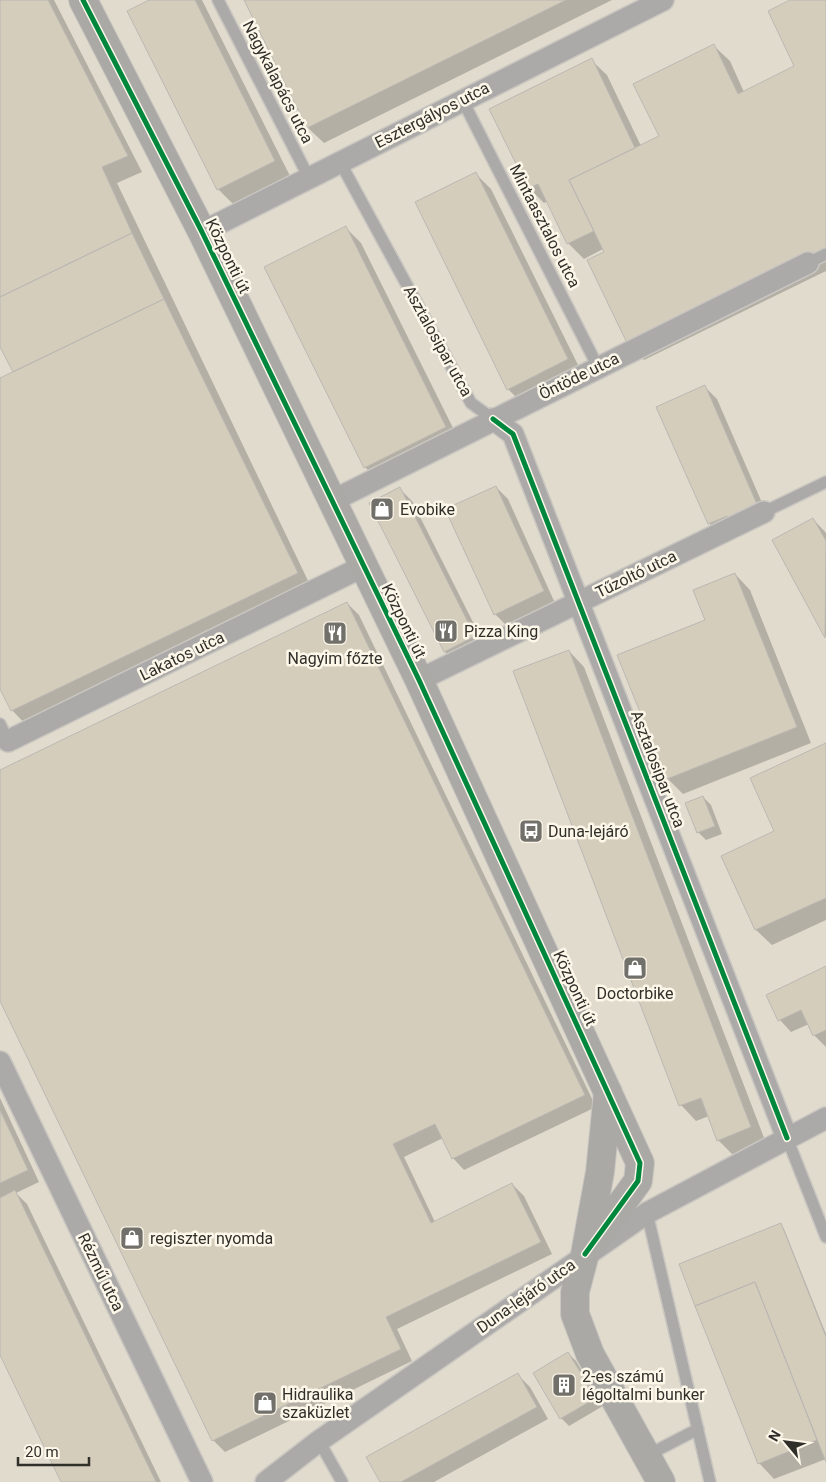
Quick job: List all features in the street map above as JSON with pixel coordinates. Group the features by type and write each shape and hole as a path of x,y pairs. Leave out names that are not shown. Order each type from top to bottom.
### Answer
{"street":[{"name":"Esztergályos utca","path":"202,232 462,99 663,0"},
{"name":"Központi út","path":"88,1 419,680 640,1163 638,1181 585,1254"},
{"name":"Öntöde utca","path":"332,501 817,258"},
{"name":"Asztalosipar utca","path":"493,419 513,434 580,601 787,1138"},
{"name":"Tűzoltó utca","path":"419,680 764,512"},
{"name":"Lakatos utca","path":"3,737 364,566"},
{"name":"Rézmű utca","path":"0,1062 202,1482"},
{"name":"Központi út","path":"608,1090 600,1172 585,1254 575,1292 575,1314 590,1354 662,1482"},
{"name":"Duna-lejáró utca","path":"266,1482 319,1442 585,1254 647,1213 826,1118"}],"lane":[{"name":"Nagykalapács utca","path":"218,0 309,178"},
{"name":"Mintaasztalos utca","path":"462,99 598,367"},
{"name":"Asztalosipar utca","path":"340,162 471,404 493,419"},
{"name":"Tűzoltó utca","path":"764,512 826,482"},
{"name":"Asztalosipar utca","path":"787,1138 826,1237"},
{"path":"647,1213 710,1482"},
{"path":"646,1456 698,1429"},
{"path":"319,1442 342,1482"}],"shaded area":[{"path":"0,0 826,0 826,1482 0,1482"}],"building":[{"path":"0,0 48,0 128,156 102,167 132,233 0,297"},
{"path":"149,0 195,0 275,161 217,190 127,11"},
{"path":"244,0 566,0 307,128"},
{"path":"790,0 826,0 826,248 628,345 587,260 604,252 569,180 659,136 633,84 714,44 738,94 794,66 768,11"},
{"path":"592,58 635,148 569,180 594,231 567,244 538,184 528,188 489,109"},
{"path":"476,172 568,359 507,390 415,202"},
{"path":"346,226 446,427 364,468 264,267"},
{"path":"132,233 164,299 13,372 0,347 0,297"},
{"path":"164,299 298,573 11,711 0,689 0,378"},
{"path":"705,385 759,509 729,522 727,516 708,524 656,407"},
{"path":"496,486 544,591 494,615 445,509"},
{"path":"400,487 475,636 444,652 369,503"},
{"path":"813,518 826,541 825,638 772,540"},
{"path":"735,573 797,727 667,779 617,655 705,620 693,590"},
{"path":"347,602 585,1095 452,1159 435,1124 393,1144 431,1223 512,1183 541,1242 386,1317 401,1349 212,1441 0,1001 0,770"},
{"path":"569,650 751,1127 717,1141 701,1098 679,1106 513,671"},
{"path":"826,743 826,898 755,930 721,856 774,831 750,778"},
{"path":"703,796 715,826 697,833 685,803"},
{"path":"826,966 826,1030 813,1036 801,1010 778,1021 766,995"},
{"path":"0,1110 28,1170 0,1183"},
{"path":"15,1190 156,1482 61,1482 0,1355 0,1198"},
{"path":"781,1223 826,1337 826,1462 755,1282 695,1306 679,1264"},
{"path":"755,1282 817,1440 758,1464 695,1306"},
{"name":"2-es számú légoltalmi bunker","path":"568,1352 596,1398 560,1419 533,1373"},
{"path":"518,1373 537,1407 401,1482 380,1482 366,1457"}],"cycle path":[{"path":"83,0 202,232 419,680 640,1163 638,1181 585,1254"},
{"path":"493,419 513,434 787,1138"}],"place":[{"name":"Evobike","path":"382,509"},
{"name":"Pizza King","path":"446,631"},
{"name":"Nagyim főzte","path":"335,633"},
{"name":"Duna-lejáró","path":"531,831"},
{"name":"Doctorbike","path":"635,968"},
{"name":"regiszter nyomda","path":"132,1238"},
{"name":"2-es számú légoltalmi bunker","path":"564,1385"},
{"name":"Hidraulika szaküzlet","path":"265,1403"}]}
